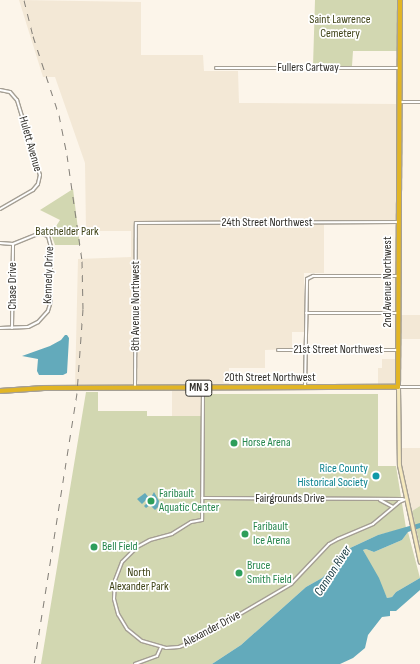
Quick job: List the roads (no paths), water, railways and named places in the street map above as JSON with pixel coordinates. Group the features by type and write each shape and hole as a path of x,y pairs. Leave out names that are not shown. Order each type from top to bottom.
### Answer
{"highway":[{"name":"2nd Avenue Northwest","path":"398,387 400,0"},
{"name":"20th Street Northwest","path":"0,391 44,388 398,387"}],"street":[{"name":"Fullers Cartway","path":"216,68 400,68"},
{"name":"Hulett Avenue","path":"0,90 10,92 17,100 40,176 38,184 33,190 0,209"},
{"path":"400,102 420,102"},
{"name":"24th Street Northwest","path":"136,223 399,222"},
{"name":"8th Avenue Northwest","path":"135,388 136,223"},
{"name":"Kennedy Drive","path":"0,243 13,244 37,233 44,234 51,241 51,301 48,311 42,319 33,325 0,328"},
{"name":"Chase Drive","path":"12,328 13,244"},
{"path":"306,388 306,281 309,277 399,276"},
{"path":"306,313 398,313"},
{"name":"21st Street Northwest","path":"278,350 398,350"},
{"name":"20th Street Northwest","path":"398,387 420,387"},
{"name":"2nd Avenue Northwest","path":"398,387 399,460 420,562"},
{"path":"202,498 203,388"},
{"name":"Fairgrounds Drive","path":"202,498 406,499"},
{"name":"Alexander Drive","path":"202,498 202,520 188,524 168,536 153,539 140,545 128,555 117,572 114,584 114,599 121,621 139,639 161,647 179,647 194,641 283,589 298,578 329,544 373,524 393,507 406,499"},
{"name":"Fairgrounds Drive","path":"377,499 393,507"},
{"path":"135,664 157,656 161,647"}],"water":[{"path":"65,335 69,338 67,373 63,375 39,375 37,371 38,359 22,356 50,346 61,340"},
{"path":"154,492 159,501 158,507 155,510 150,505 146,508 144,506 148,502 146,500 142,504 137,499 145,493 150,499"},
{"name":"Cannon River","path":"420,523 420,528 408,532 402,540 374,552 366,549 363,550 379,578 387,598 392,597 396,592 420,578 420,590 396,611 390,611 390,616 382,617 368,635 365,648 353,658 340,664 212,664 241,645 306,587 322,578 339,561 348,549 378,535"}],"railway":[{"path":"24,0 33,36 59,115 67,155 82,261 83,309 77,393 34,664"}],"place":[{"name":"Horse Arena","path":"234,443"},
{"name":"Rice County Historical Society","path":"376,476"},
{"name":"Faribault Aquatic Center","path":"151,501"},
{"name":"Faribault Ice Arena","path":"245,534"},
{"name":"Bell Field","path":"94,547"},
{"name":"Bruce Smith Field","path":"239,573"}],"park label":[{"name":"Saint Lawrence Cemetery","path":"340,27"},
{"name":"Batchelder Park","path":"67,232"},
{"name":"North Alexander Park","path":"139,580"}]}
